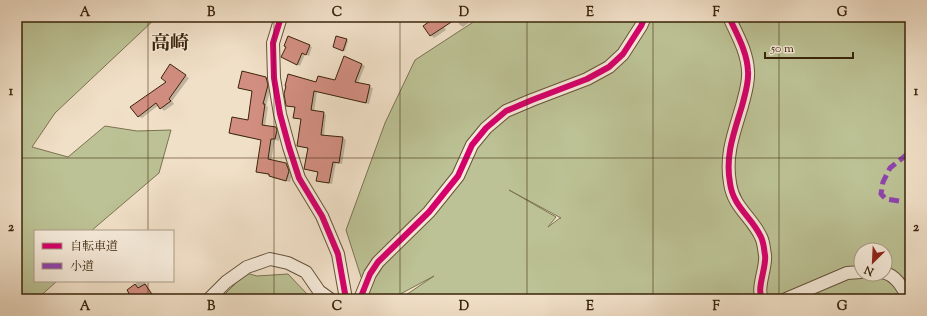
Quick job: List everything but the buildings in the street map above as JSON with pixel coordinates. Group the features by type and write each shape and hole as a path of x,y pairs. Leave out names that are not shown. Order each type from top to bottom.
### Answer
{"street":[{"path":"281,17 273,43 274,78 280,114 299,178 322,216 338,254 346,299"},
{"path":"360,299 370,274 378,262 429,212 444,194 458,176 472,145 486,128 506,111 587,79 609,67 623,54 645,17"},
{"path":"729,17 746,54 748,71 748,86 731,144 728,165 729,178 732,195 755,226 762,239 766,262 760,288 761,297 763,299"},
{"path":"209,299 226,282 247,267 270,259 288,263 306,272 319,291 330,299"},
{"path":"786,299 847,273 853,273"},
{"path":"893,278 900,284 909,299"}],"green space":[{"path":"17,17 154,17 156,18 55,113 32,147 68,157 105,126 137,131 171,130 159,173 92,230 34,230 34,282 56,282 37,299 17,299"},
{"path":"481,17 910,17 910,111 906,110 910,112 910,299 400,299 434,276 391,299 362,299 362,280 346,230 385,123 415,60","holes":["509,190 561,218 548,227 556,217"]},
{"path":"246,273 257,276 288,274 307,294 315,299 220,299"}],"marked path":[{"path":"354,17 373,19 397,17"},
{"path":"899,201 886,199 881,194 883,182 890,168 910,152"}],"cycle path":[{"path":"281,17 273,43 274,78 280,114 299,178 322,216 338,254 346,299"},
{"path":"360,299 370,274 378,262 429,212 458,176 472,145 486,128 506,111 587,79 609,67 623,54 645,17"},
{"path":"729,17 744,50 748,75 742,106 729,153 730,183 735,199 757,230 763,242 765,260 760,290 763,299"}],"district":[{"name":"高崎","path":"170,44"}]}
